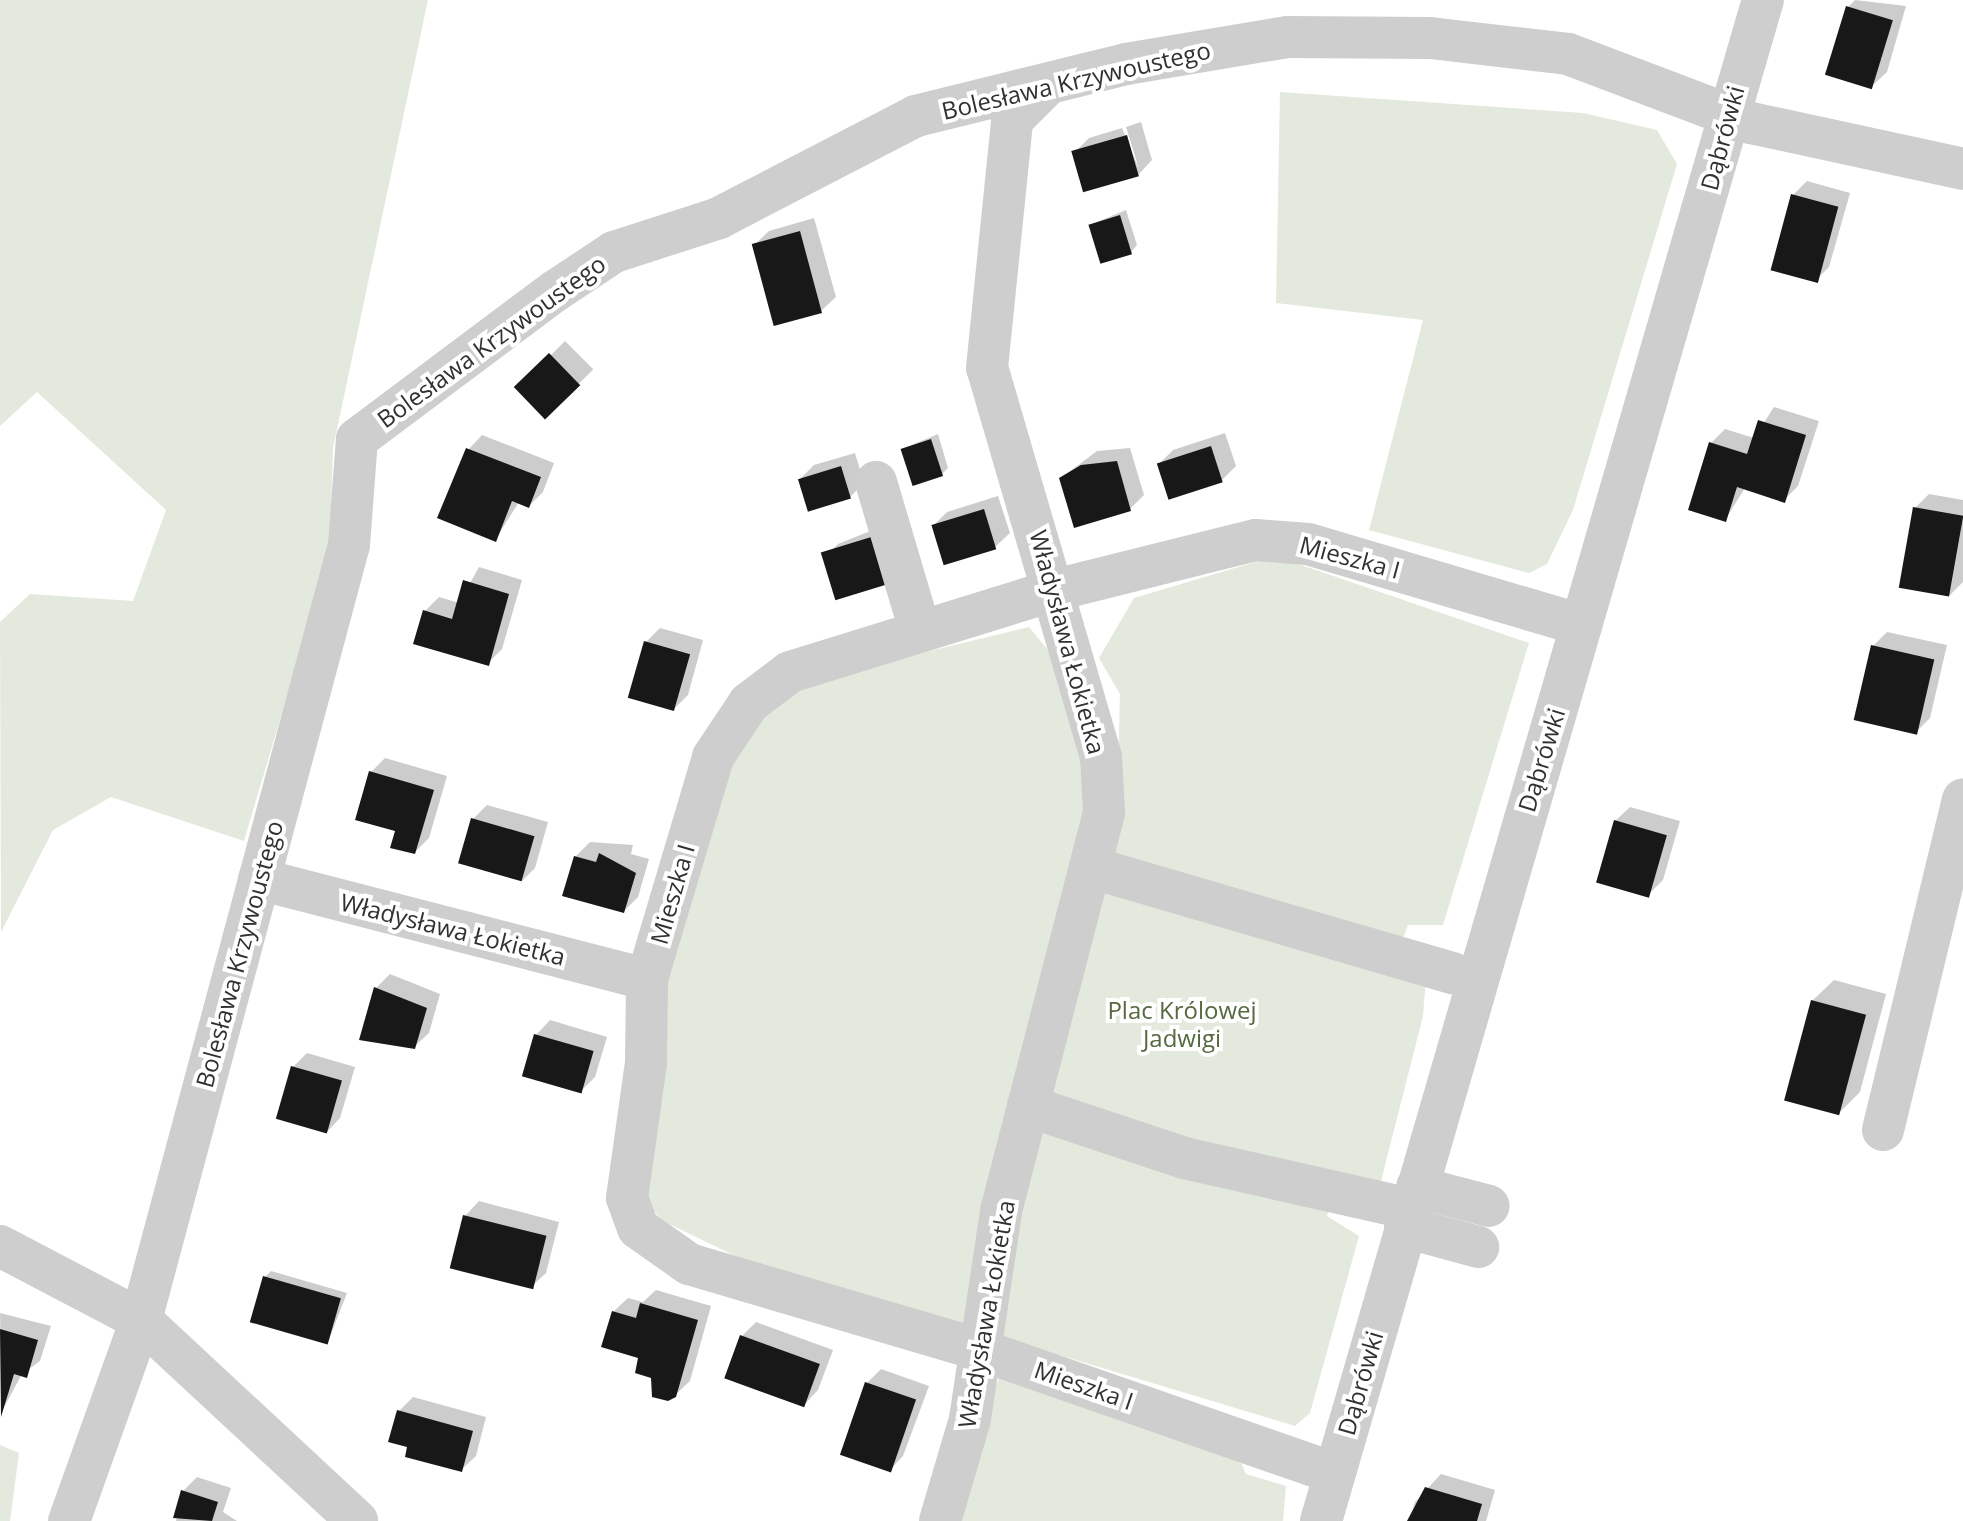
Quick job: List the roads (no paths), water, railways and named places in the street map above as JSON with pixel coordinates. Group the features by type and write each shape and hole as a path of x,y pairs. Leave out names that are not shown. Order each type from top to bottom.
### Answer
{"street":[{"name":"Dąbrówki","path":"1321,1521 1727,113 1763,0"},
{"name":"Bolesława Krzywoustego","path":"69,1521 141,1320 349,545 357,439 614,252 719,218 916,116 1044,88 1126,64 1288,37 1430,38 1568,54 1727,113 1963,169"},
{"name":"Władysława Łokietka","path":"940,1521 970,1419 1001,1211 1093,868 1104,812 1101,757 1055,590 987,368 1012,120 1044,88"},
{"path":"876,482 920,631"},
{"name":"Mieszka I","path":"1334,1473 981,1350 689,1264 638,1228 627,1198 646,1063 647,979 713,757 749,703 790,672 1055,590 1238,544 1292,541 1581,625"},
{"path":"1883,1130 1963,800"},
{"path":"1093,868 1453,973"},
{"name":"Władysława Łokietka","path":"259,879 647,979"},
{"path":"1028,1106 1184,1158 1411,1208 1489,1206"},
{"path":"1411,1208 1478,1247"},
{"path":"0,1246 141,1320 357,1521"}],"park label":[{"name":"Plac Królowej Jadwigi","path":"1182,1024"}]}
